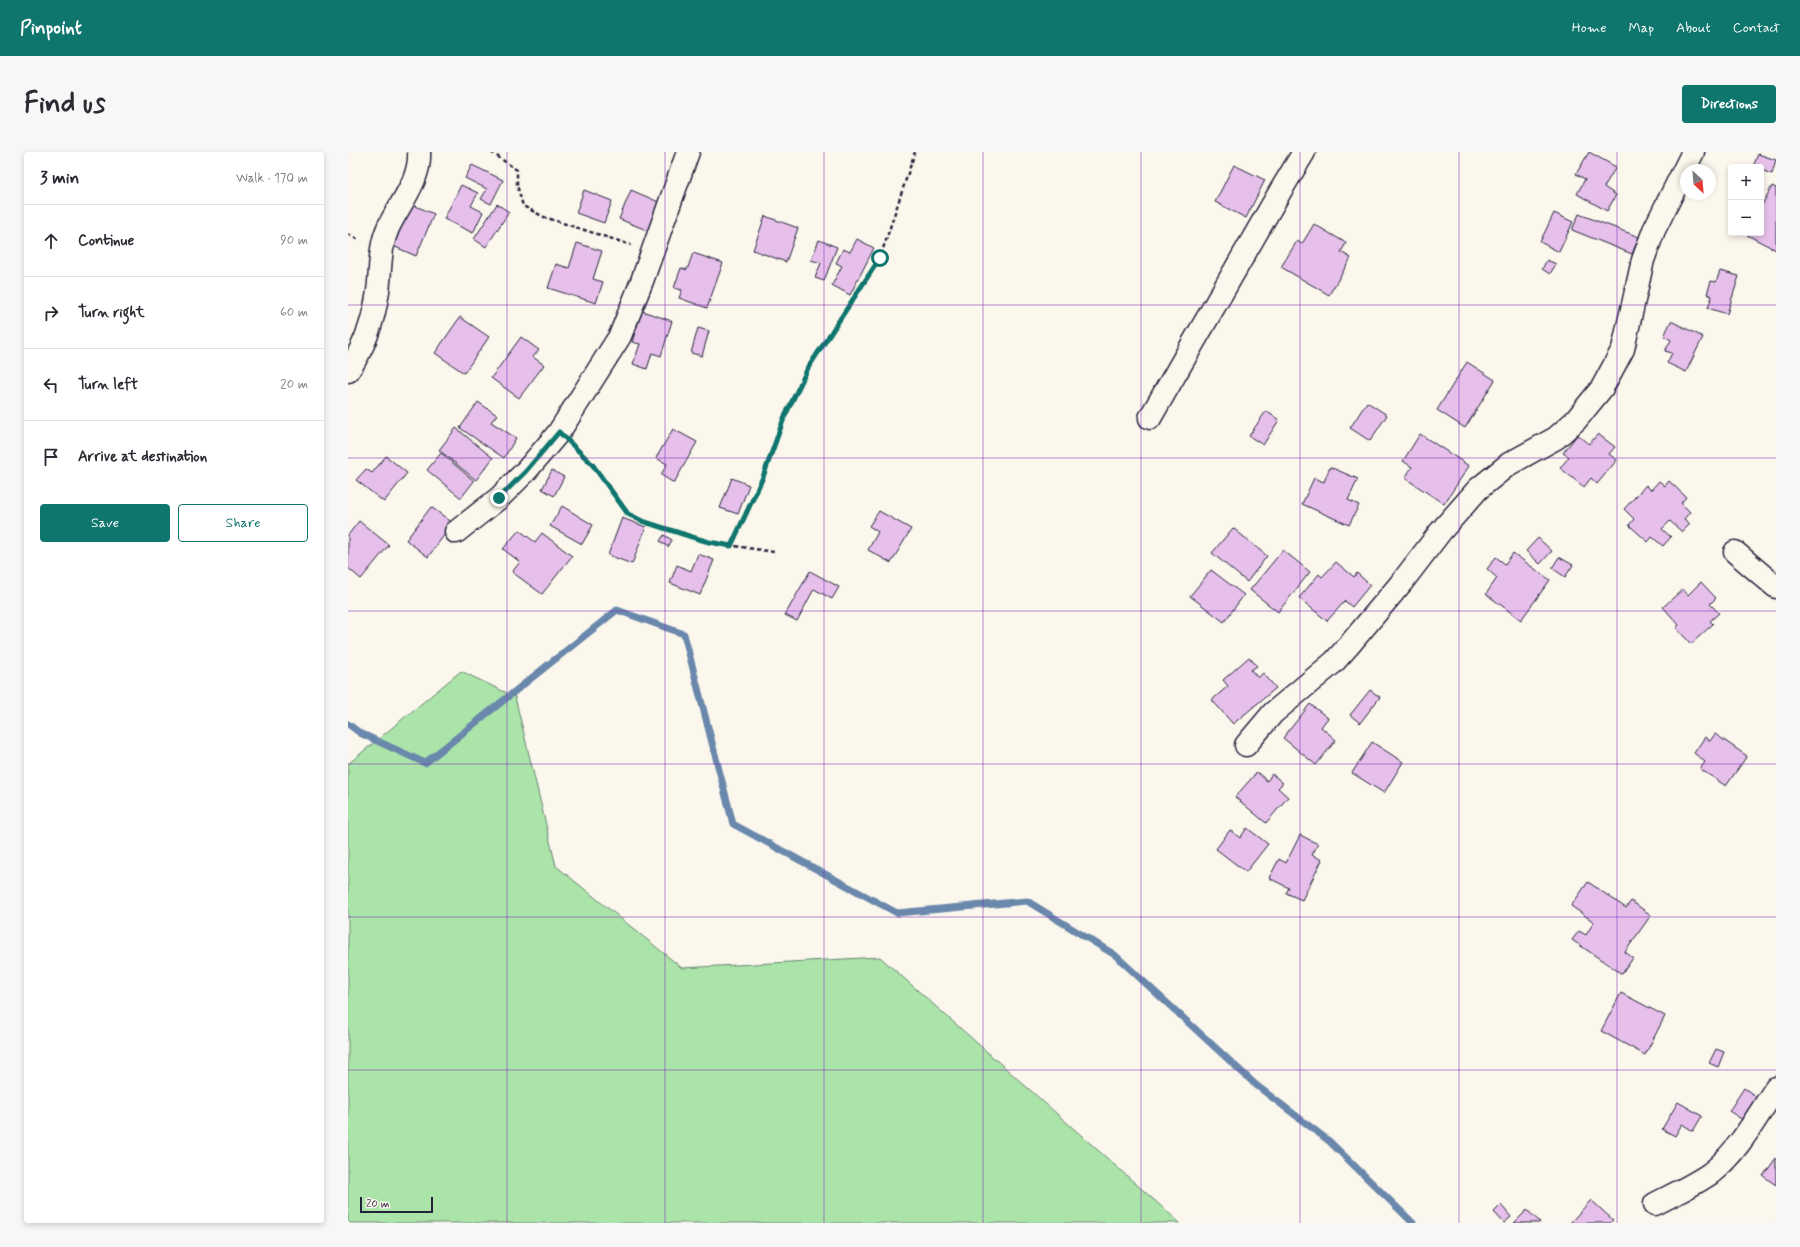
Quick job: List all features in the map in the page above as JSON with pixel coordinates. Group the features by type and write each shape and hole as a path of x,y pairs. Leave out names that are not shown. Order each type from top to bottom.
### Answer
{"street":[{"path":"348,371 363,345 378,292 380,254 388,229 414,180 419,152"},
{"path":"456,532 499,498 526,471 559,432 620,336 653,251 688,152"},
{"path":"1150,418 1304,152"},
{"path":"1246,745 1273,713 1334,662 1402,582 1441,531 1478,488 1509,464 1556,438 1576,420 1602,388 1615,367 1623,350 1643,260 1654,230 1693,152"},
{"path":"1735,552 1776,587"},
{"path":"1655,1204 1705,1177 1723,1162 1736,1147 1776,1088"}],"path":[{"path":"491,152 517,170 517,185 523,206 544,217 653,251"},
{"path":"731,546 763,477 784,418 808,368 880,258 915,152"},
{"path":"559,432 592,464 628,514 642,521 709,542 774,552"}],"green space":[{"path":"461,671 515,697 556,866 682,968 880,957 1180,1223 348,1223 348,764"}],"building":[{"path":"1589,152 1616,167 1604,187 1616,195 1607,211 1577,194 1585,179 1576,174"},
{"path":"1758,154 1776,160 1772,174 1764,171 1764,164 1754,164"},
{"path":"472,165 503,180 491,204 481,199 487,189 465,178"},
{"path":"1234,165 1265,180 1246,218 1215,202"},
{"path":"461,185 478,193 471,206 483,212 473,233 444,219"},
{"path":"1772,186 1776,188 1776,250 1749,236 1764,236 1764,201"},
{"path":"584,190 612,201 604,223 576,213"},
{"path":"631,190 661,203 649,231 619,219"},
{"path":"411,204 434,214 416,256 393,246"},
{"path":"497,204 509,212 486,247 474,239"},
{"path":"1554,213 1573,222 1559,252 1540,242"},
{"path":"1579,214 1639,237 1632,254 1572,230"},
{"path":"765,216 798,228 786,262 753,250"},
{"path":"1314,224 1346,243 1341,252 1351,258 1329,295 1281,267 1297,241 1302,244"},
{"path":"857,239 874,248 850,295 832,285 842,266 836,263 843,249 850,252"},
{"path":"819,240 837,247 824,281 815,278 821,263 811,260"},
{"path":"577,243 602,251 593,279 603,282 596,303 548,288 556,264 569,268"},
{"path":"693,253 723,263 707,308 679,298 682,290 674,288 681,268 687,270"},
{"path":"1547,260 1556,264 1550,274 1542,269"},
{"path":"1720,271 1739,276 1727,314 1708,308 1712,296 1707,294 1711,281 1716,282"},
{"path":"642,311 672,321 661,356 652,353 647,369 633,364 640,344 632,342"},
{"path":"460,317 489,337 464,373 435,353"},
{"path":"1671,321 1703,337 1686,372 1667,363 1672,353 1665,351 1671,340 1664,336"},
{"path":"698,328 709,331 702,356 691,353"},
{"path":"521,337 539,350 533,357 544,365 519,398 491,378"},
{"path":"1467,362 1495,380 1465,428 1437,410"},
{"path":"478,402 497,415 491,422 516,438 504,458 460,428"},
{"path":"1367,402 1387,415 1370,441 1350,428"},
{"path":"1266,411 1279,420 1263,445 1249,436"},
{"path":"456,428 493,458 476,480 439,450"},
{"path":"673,429 697,442 674,483 661,475 667,464 656,458"},
{"path":"1420,434 1469,466 1444,504 1405,478 1412,467 1403,461"},
{"path":"1598,434 1615,447 1609,454 1617,460 1597,484 1591,478 1584,487 1560,468 1569,457 1563,453 1577,435 1589,444"},
{"path":"441,453 474,481 461,498 427,470"},
{"path":"386,456 407,473 384,502 356,480 366,469 372,473"},
{"path":"1330,467 1358,479 1348,500 1359,505 1349,525 1302,504 1314,478 1324,482"},
{"path":"552,470 564,477 554,496 542,489"},
{"path":"732,478 749,485 738,514 720,508"},
{"path":"1659,481 1665,486 1669,481 1686,497 1681,503 1690,512 1684,519 1690,524 1682,532 1670,521 1662,529 1671,537 1663,546 1652,537 1648,542 1629,525 1634,519 1624,509 1646,485 1651,490"},
{"path":"562,506 593,525 582,544 550,526"},
{"path":"431,507 453,523 428,557 406,540"},
{"path":"879,511 911,529 891,563 868,550 878,532 869,526"},
{"path":"622,518 646,527 632,564 608,555"},
{"path":"359,521 389,545 361,579 348,568 348,535"},
{"path":"1233,528 1267,556 1247,582 1212,553"},
{"path":"519,530 535,542 542,533 572,556 542,594 512,572 520,562 503,549"},
{"path":"664,535 672,540 668,547 660,541"},
{"path":"1538,538 1552,551 1540,564 1526,551"},
{"path":"1283,550 1310,572 1278,612 1250,590"},
{"path":"1513,553 1550,580 1521,620 1486,594 1497,578 1487,569 1496,557 1505,564"},
{"path":"698,554 714,560 700,595 670,583 677,565 691,571"},
{"path":"1559,557 1573,565 1565,577 1552,568"},
{"path":"1336,562 1354,577 1357,573 1370,585 1352,607 1345,601 1327,621 1299,598 1319,574 1322,577"},
{"path":"1211,570 1244,595 1224,622 1190,596"},
{"path":"810,571 839,587 832,599 814,589 797,621 785,615"},
{"path":"1701,582 1716,598 1710,604 1719,613 1710,621 1713,624 1691,644 1676,628 1679,625 1663,607 1683,589 1688,595"},
{"path":"1249,657 1257,666 1251,670 1258,678 1263,673 1276,688 1233,724 1212,700 1228,686 1223,680"},
{"path":"1370,690 1380,697 1360,723 1350,715"},
{"path":"1310,704 1328,718 1321,727 1336,740 1316,765 1283,738"},
{"path":"1715,734 1747,756 1726,786 1700,769 1705,762 1694,753 1705,737 1710,741"},
{"path":"1372,742 1403,762 1384,793 1352,773"},
{"path":"1257,772 1267,781 1272,774 1283,783 1278,788 1288,797 1266,823 1235,797"},
{"path":"1247,828 1268,844 1246,872 1216,849 1230,830 1240,838"},
{"path":"1300,835 1318,844 1312,855 1322,860 1302,900 1286,893 1289,888 1269,878 1279,859 1286,863"},
{"path":"1588,882 1626,908 1631,901 1651,915 1625,952 1633,958 1622,974 1572,940 1579,931 1586,935 1594,922 1571,906"},
{"path":"1621,993 1665,1016 1645,1055 1601,1031"},
{"path":"1716,1049 1724,1052 1718,1067 1709,1063"},
{"path":"1744,1088 1758,1098 1743,1120 1729,1111"},
{"path":"1678,1102 1702,1116 1693,1131 1682,1124 1675,1136 1662,1129"},
{"path":"1776,1158 1776,1185 1763,1176"},
{"path":"1591,1200 1613,1220 1610,1223 1570,1223"},
{"path":"1501,1205 1511,1217 1504,1223 1494,1212"},
{"path":"1527,1210 1540,1222 1514,1223"}],"waterway":[{"path":"348,724 360,733 425,763 617,610 684,634 733,824 897,913 1027,901 1115,955 1256,1085 1329,1141 1413,1223"}],"route":[{"path":"499,498 526,471 559,432 592,464 628,514 642,521 659,525 692,537 731,546 763,477 784,418 808,368 834,326 863,286 880,258"}]}
